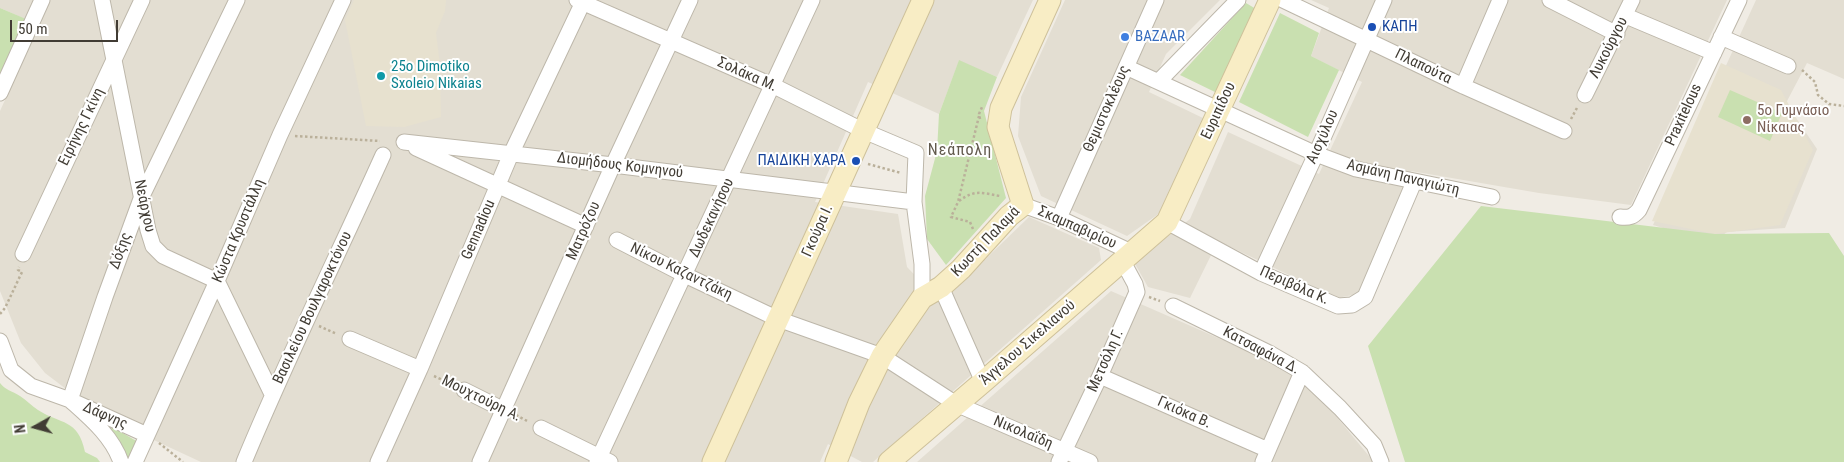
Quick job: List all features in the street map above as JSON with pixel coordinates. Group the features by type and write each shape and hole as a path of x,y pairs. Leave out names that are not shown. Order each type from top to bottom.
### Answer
{"street":[{"path":"0,93 42,0"},
{"name":"Νεάρχου","path":"102,0 148,230 154,246 163,256 217,281"},
{"name":"Ειρήνης Γκίνη","path":"23,254 36,222 114,63 142,0"},
{"name":"Δόξης","path":"70,400 105,296 142,196 238,0"},
{"name":"Κώστα Κρυστάλλη","path":"135,462 217,281 280,135 343,0"},
{"name":"Ματρόζου","path":"480,462 613,165 690,0"},
{"name":"Δωδεκανήσου","path":"602,460 812,0"},
{"name":"Γκούρα Ι.","path":"713,462 923,0"},
{"name":"Κωστή Παλαμά","path":"836,462 859,403 882,356 922,298 941,287 961,269 1009,216 1023,205 998,127 1001,108 1050,0"},
{"name":"Θεμιστοκλέους","path":"1058,218 1156,0"},
{"path":"1159,81 1238,0"},
{"name":"Ευριπίδου","path":"1167,222 1270,0"},
{"name":"Πλαπούτα","path":"1284,0 1463,86 1564,131"},
{"name":"Αισχύλου","path":"1261,273 1384,0"},
{"path":"1463,86 1500,0"},
{"path":"1550,0 1617,34"},
{"name":"Λυκούργου","path":"1585,95 1626,16 1632,0"},
{"name":"Praxitelous","path":"1620,218 1635,216 1639,210 1739,0"},
{"name":"Σολάκα Μ.","path":"582,1 774,86 864,131 916,153 914,202"},
{"name":"Gennadiou","path":"378,462 420,369 497,185 582,1"},
{"path":"1626,16 1714,53"},
{"path":"1721,37 1794,67"},
{"name":"Ασμάνη Παναγιώτη","path":"1126,67 1316,154 1356,169 1492,197"},
{"path":"404,142 586,226"},
{"name":"Διομήδους Κομνηνού","path":"404,142 836,192"},
{"name":"Βασιλείου Βουλγαροκτόνου","path":"244,462 272,394 383,155"},
{"name":"Περιβόλα Κ.","path":"1167,222 1261,273 1338,306 1352,305 1365,297 1414,182"},
{"path":"836,192 914,202 922,264 922,298"},
{"name":"Σκαμπαβιρίου","path":"1023,205 1058,218 1126,256"},
{"name":"Άγγελου Σικελιανού","path":"889,462 984,382 1167,222"},
{"name":"Νίκου Καζαντζάκη","path":"618,240 685,275 778,319 882,356 956,404"},
{"path":"1126,256 1137,292"},
{"path":"217,281 272,394"},
{"path":"941,287 984,382"},
{"name":"Μετσόλη Γ.","path":"1062,456 1137,292"},
{"name":"Κατσαφάνα Δ.","path":"1173,306 1271,354 1302,372 1340,408 1374,445 1381,462"},
{"path":"350,339 420,369"},
{"name":"Δάφνης","path":"0,342 11,370 31,386 70,400 147,435"},
{"path":"1265,456 1302,372"},
{"name":"Γκιόκα Β.","path":"1100,376 1265,456"},
{"name":"Μουχτούρη Α.","path":"464,390 504,410"},
{"path":"70,400 110,440 121,462"},
{"name":"Νικολαΐδη","path":"956,404 1062,456 1090,462"},
{"path":"541,428 602,460"},
{"path":"1366,462 1374,445"}],"path":[{"path":"1794,67 1815,82 1818,95 1829,104 1844,106"},
{"path":"1564,131 1585,95"},
{"path":"973,229 970,222 951,217 958,202 979,114 983,106"},
{"path":"979,114 982,124"},
{"path":"280,135 404,142"},
{"path":"863,162 901,172"},
{"path":"958,202 967,195 976,192 1000,196"},
{"path":"997,201 1000,192"},
{"path":"968,236 979,222"},
{"path":"0,314 6,308 22,272 18,270 23,254"},
{"path":"1137,292 1173,306"},
{"path":"307,322 350,339"},
{"name":"Μουχτούρη Α.","path":"420,369 464,390"},
{"name":"Μουχτούρη Α.","path":"504,410 541,428"},
{"path":"147,435 183,462"}],"shaded area":[{"path":"0,0 1033,0 997,77 959,61 939,114 868,82 815,202 898,214 907,267 941,302 1029,217 1099,248 1101,260 873,462 862,462 828,444 820,462 201,462 128,428 70,392 45,373 21,343 0,291 0,111 39,25 0,8"},
{"path":"354,0 446,0 445,11 436,33 440,65 441,117 404,127 366,126 345,20"},
{"path":"1065,0 1220,0 1166,54 1149,92 1205,119 1167,208 1127,236 1041,196 1018,136 1021,97"},
{"path":"1311,0 1727,0 1631,205 1539,193 1411,171 1363,293 1337,298 1218,241 1190,298 1148,287 1134,262 1190,219 1228,132 1319,174 1362,82 1311,56 1329,8"},
{"name":"5o Γυμνάσιο Νίκαιας","path":"1756,0 1844,0 1844,79 1807,63 1786,103 1817,149 1785,228 1727,232 1713,243 1653,225"},
{"name":"5o Γυμνάσιο Νίκαιας","path":"1721,63 1781,90 1813,150 1780,225 1715,234 1652,221"},
{"path":"1111,291 1257,355 1311,386 1374,462 917,462"}],"green space":[{"path":"1246,3 1256,9 1217,93 1180,75"},
{"path":"0,8 26,19 0,77"},
{"path":"1280,13 1319,33 1311,56 1339,70 1308,137 1239,102"},
{"path":"959,60 997,77 984,111 1006,198 946,265 927,239 925,196 937,151 939,114"},
{"path":"1730,90 1782,113 1770,141 1718,117"},
{"path":"1481,206 1715,234 1829,233 1844,256 1844,462 1405,462 1368,346"},
{"path":"0,383 46,415 68,424 78,433 85,452 97,458 100,462 0,462"},
{"path":"104,422 138,442 129,459"}],"place":[{"name":"ΚΑΠΗ","path":"1372,27"},
{"name":"BAZAAR","path":"1125,37"},
{"name":"25ο Dimotiko Sxoleio Nikaias","path":"381,76"},
{"name":"5o Γυμνάσιο Νίκαιας","path":"1747,120"},
{"name":"ΠΑΙΔΙΚΗ ΧΑΡΑ","path":"856,161"}],"district":[{"name":"Νεάπολη","path":"960,151"}]}
